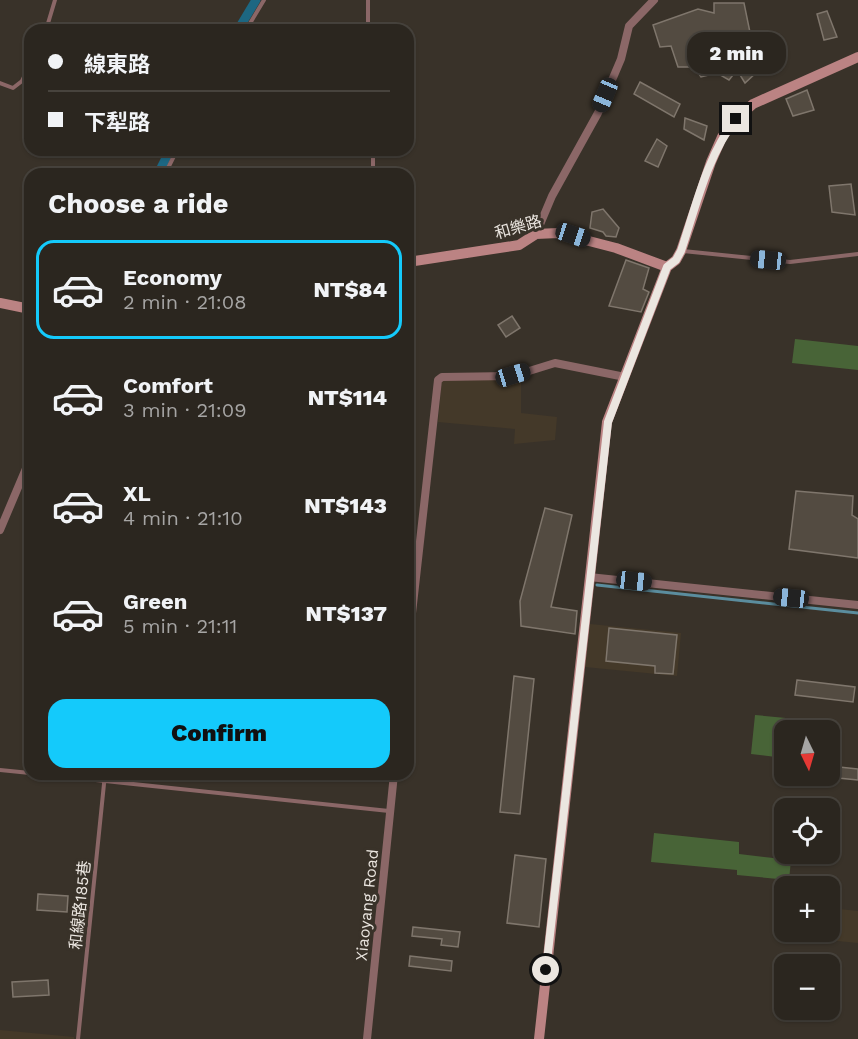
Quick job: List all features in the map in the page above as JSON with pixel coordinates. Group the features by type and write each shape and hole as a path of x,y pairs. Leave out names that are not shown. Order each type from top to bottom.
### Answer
{"street":[{"path":"536,234 552,196 598,113 621,58 629,26 654,0"},
{"path":"539,1039 608,422 667,267 676,260 681,251 722,136 753,104 858,57"},
{"name":"和樂路","path":"414,261 519,245 536,234 573,235 667,267"},
{"path":"0,303 24,308"},
{"path":"414,595 438,380 442,377 513,375 555,363 626,377"},
{"path":"0,530 24,473"},
{"path":"589,577 858,605"},
{"name":"Xiaoyang Road","path":"367,1039 393,780"}],"lane":[{"path":"48,24 55,0"},
{"path":"250,24 264,0"},
{"path":"368,0 368,24"},
{"path":"0,83 13,88 24,77"},
{"path":"681,251 790,262 858,254"},
{"path":"0,770 24,772"},
{"path":"104,780 390,811"},
{"name":"和線路185巷","path":"78,1039 104,780"}],"shaded area":[{"path":"442,377 521,377 521,413 557,417 555,440 514,444 515,429 438,422"},
{"path":"590,624 681,633 677,676 585,667"},
{"path":"840,909 858,911 858,943 840,941"},
{"path":"0,1030 74,1037 74,1039 0,1039"}],"green space":[{"path":"795,339 858,346 858,370 792,363"},
{"path":"755,715 807,720 774,720 774,757 751,754"},
{"path":"654,833 739,842 739,854 774,858 774,864 791,864 789,876 774,876 774,879 737,875 737,870 651,862"}],"building":[{"path":"714,3 744,3 754,52 744,56 758,71 745,83 737,70 729,80 717,73 701,77 694,67 678,67 671,46 660,47 653,25 698,9 714,13"},
{"path":"827,11 837,37 824,40 817,14"},
{"path":"640,82 680,104 674,117 634,94"},
{"path":"807,90 814,110 793,116 786,99"},
{"path":"685,118 707,126 704,140 684,129"},
{"path":"657,139 667,146 658,167 645,161"},
{"path":"851,184 855,215 832,212 829,186"},
{"path":"603,209 619,228 616,237 606,236 603,232 590,228 592,212"},
{"path":"626,260 649,268 643,289 649,292 641,312 609,306"},
{"path":"512,316 520,328 506,337 498,325"},
{"path":"796,491 853,496 852,515 858,519 858,558 789,549"},
{"path":"545,508 572,515 551,607 577,611 575,634 521,626 520,601"},
{"path":"609,628 677,635 673,674 655,673 655,666 606,661"},
{"path":"514,676 534,679 520,814 500,812"},
{"path":"797,680 855,687 853,702 795,695"},
{"path":"840,767 858,769 858,780 840,778"},
{"path":"515,855 546,859 539,927 507,923"},
{"path":"38,894 68,896 67,912 37,910"},
{"path":"413,927 460,932 458,947 441,945 442,939 412,936"},
{"path":"410,956 452,961 451,971 409,966"},
{"path":"48,980 49,995 13,997 12,982"}],"waterway":[{"path":"242,24 256,0"},
{"path":"161,168 167,156"},
{"path":"597,585 858,613"}],"route":[{"path":"546,970 608,422 667,267 676,260 681,251 711,162 722,136 736,119"}]}
